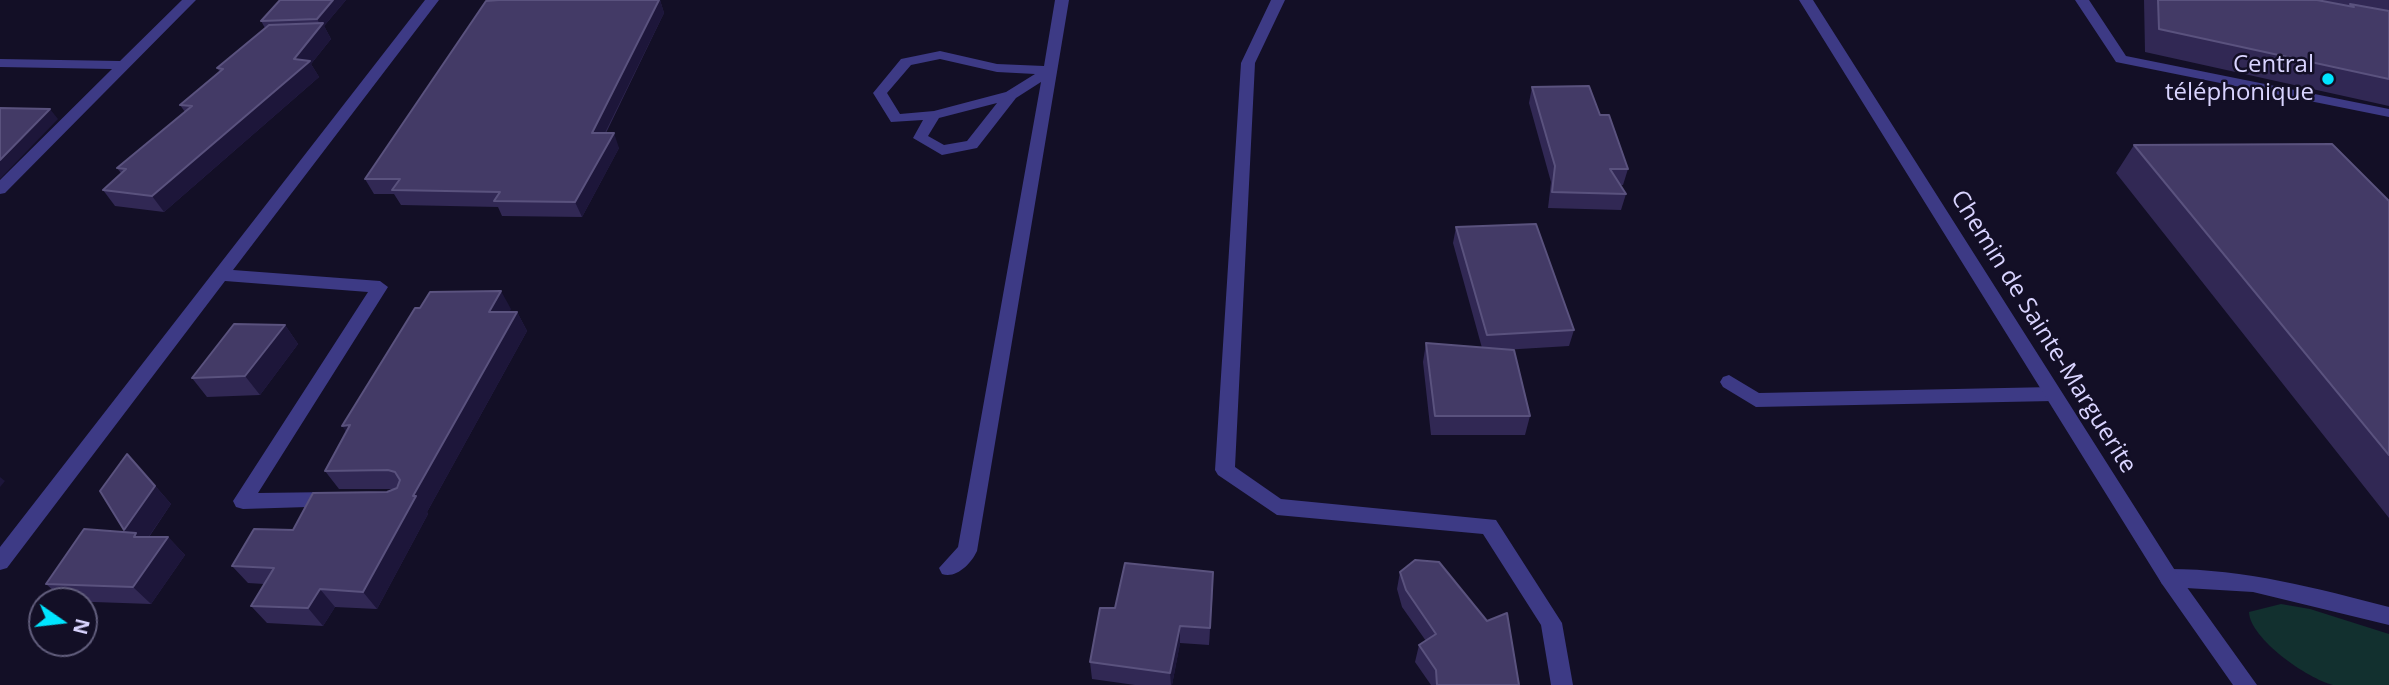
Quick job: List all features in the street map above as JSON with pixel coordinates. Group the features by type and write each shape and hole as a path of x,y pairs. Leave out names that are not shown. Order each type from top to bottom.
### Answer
{"street":[{"path":"0,189 189,0"},
{"path":"0,562 432,0"},
{"path":"949,568 967,551 1062,0"},
{"path":"1278,0 1248,63 1225,470 1277,507 1489,526 1551,623 1562,685"},
{"name":"Chemin de Sainte-Marguerite","path":"1806,0 2169,578 2246,685"},
{"path":"2082,0 2121,59 2389,113"},
{"path":"940,55 997,68 1050,70 1011,94 934,115 896,119 880,93 906,62 940,55"},
{"path":"0,63 123,65"},
{"path":"934,115 920,138 942,150 972,145 1011,94"},
{"path":"220,275 380,287 243,500 348,500"},
{"path":"1729,382 1756,400 2053,394"},
{"path":"2169,578 2208,576 2311,596 2389,616"}],"green space":[{"path":"2281,604 2310,609 2389,634 2389,685 2333,685 2309,675 2282,656 2259,634 2249,612"}],"building":[{"path":"280,0 333,0 317,19 261,21"},
{"path":"659,0 592,133 614,133 575,202 494,201 500,192 392,190 400,179 365,179 486,1"},
{"path":"2158,0 2317,0 2389,11 2389,79 2159,29"},
{"path":"323,23 294,59 310,61 152,196 103,190 126,169 117,168 192,106 180,105 223,69 217,68 269,25"},
{"path":"1589,86 1600,115 1609,115 1628,169 1610,169 1626,194 1552,192 1555,166 1532,87"},
{"path":"0,108 50,109 0,160"},
{"path":"2332,144 2389,201 2389,455 2134,145"},
{"path":"1536,224 1574,330 1487,335 1456,227"},
{"path":"501,291 489,312 517,312 413,496 416,496 363,592 320,589 308,608 251,606 274,568 232,566 254,529 293,530 313,493 387,492 397,488 400,480 395,472 388,470 325,471 350,425 342,426 415,308 420,308 430,292"},
{"path":"234,324 285,325 245,376 192,378"},
{"path":"1426,343 1514,350 1530,416 1435,416"},
{"path":"127,454 155,486 124,530 100,491"},
{"path":"84,529 136,533 134,537 168,537 133,587 46,584"},
{"path":"1415,560 1439,562 1487,621 1507,613 1519,685 1437,685 1436,670 1419,645 1436,634 1406,590 1400,572"},
{"path":"1125,563 1213,572 1210,628 1180,626 1170,673 1090,662 1100,608 1115,608"}],"place":[{"name":"Central téléphonique","path":"2328,79"}]}
